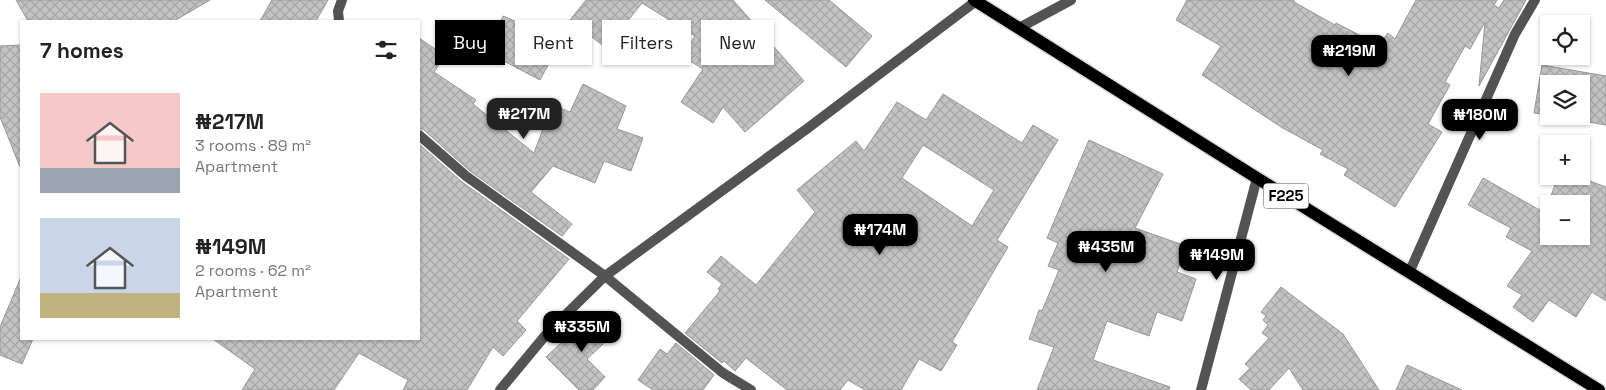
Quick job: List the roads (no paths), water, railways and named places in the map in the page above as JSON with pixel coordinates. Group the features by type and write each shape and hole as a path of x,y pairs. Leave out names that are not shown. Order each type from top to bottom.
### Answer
{"main road":[{"name":"F225","path":"975,0 1599,390"}],"street":[{"path":"339,20 338,10 342,0"},
{"path":"500,390 549,331 605,276 808,128 975,0"},
{"path":"1019,28 1071,0"},
{"path":"1409,273 1515,34 1535,0"},
{"path":"420,136 466,176 605,276 723,372 751,390"},
{"path":"1201,390 1257,178"}]}
